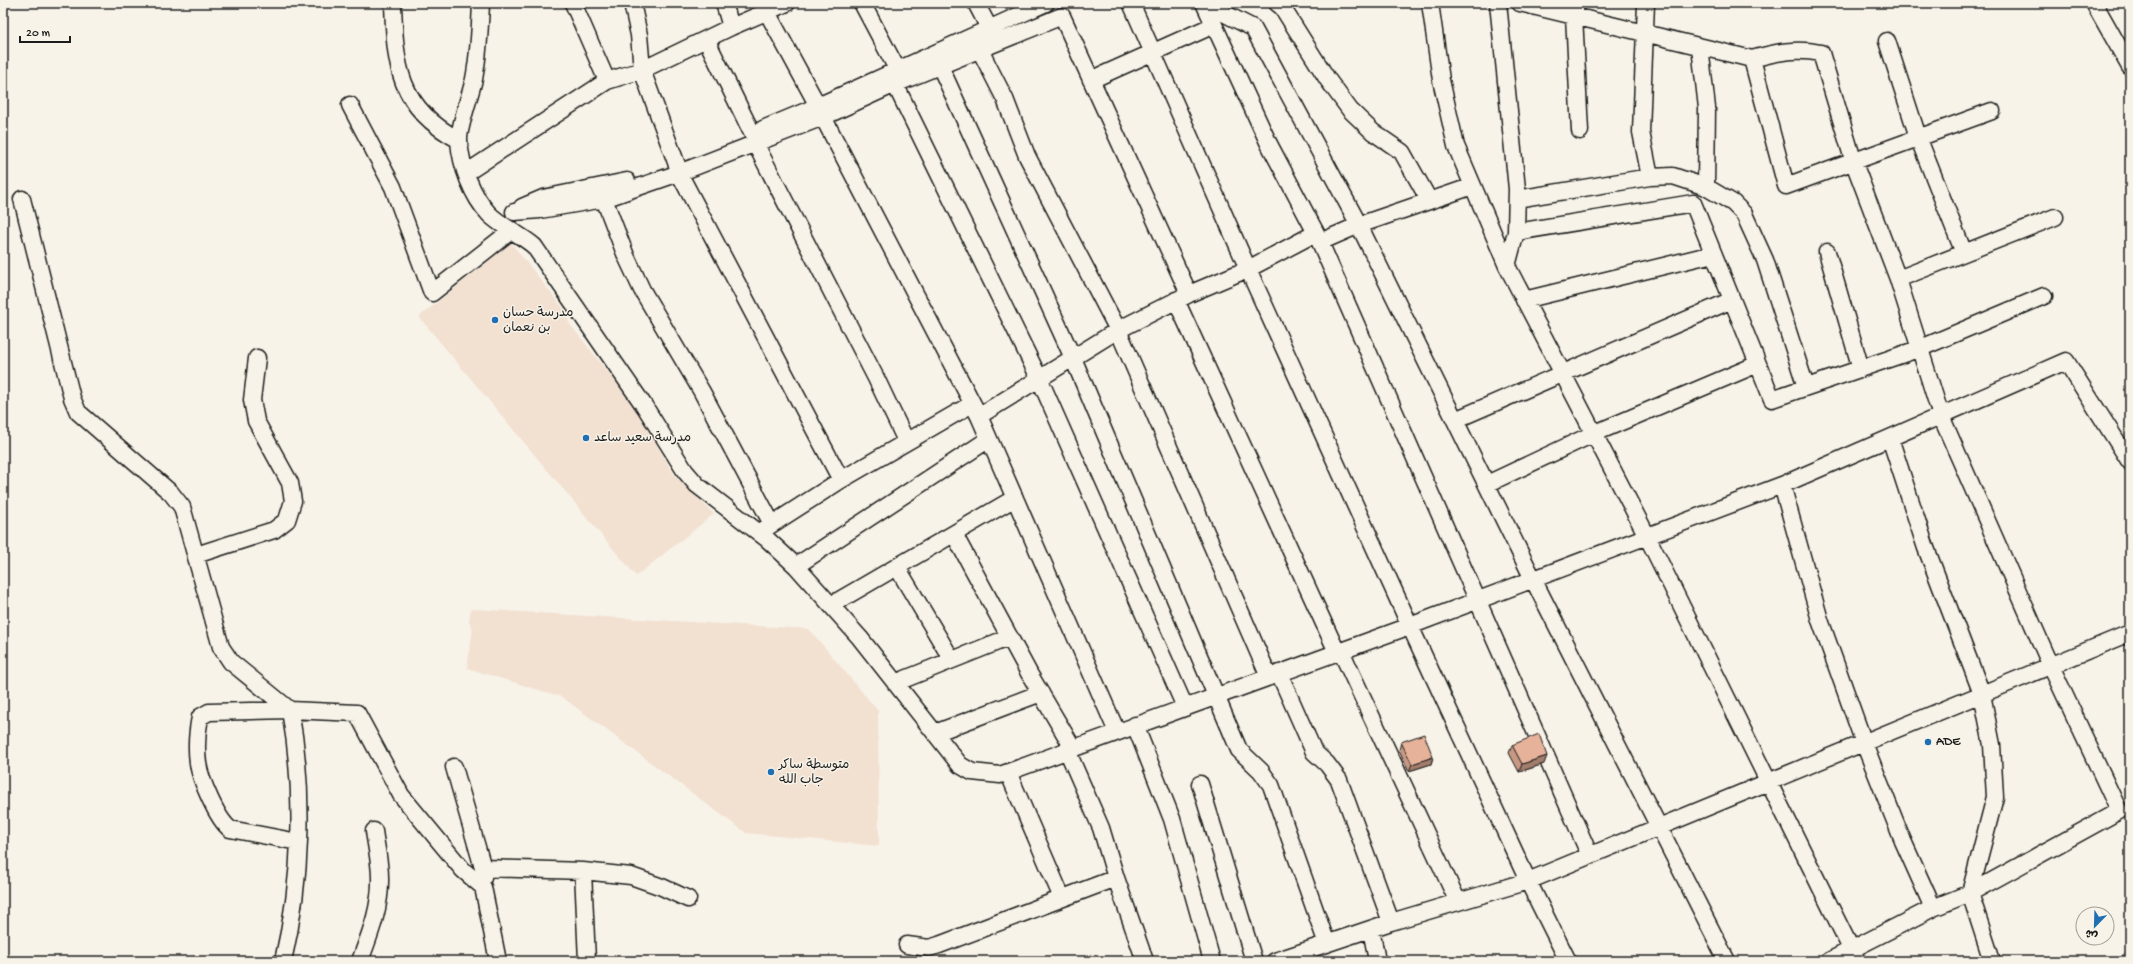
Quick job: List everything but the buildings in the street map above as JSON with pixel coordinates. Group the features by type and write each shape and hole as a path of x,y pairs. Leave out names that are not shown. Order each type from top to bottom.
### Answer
{"street":[{"path":"393,3 395,49 403,83 419,110 442,131 459,140"},
{"path":"480,3 480,43 474,80 459,140 466,173 479,201 498,220 520,234 534,246 645,407 685,471 697,485 758,533 796,566 895,683 960,765 972,772 1000,775 1410,626 1782,484 2066,361 2130,462"},
{"path":"573,3 607,81"},
{"path":"632,3 639,35 642,70 678,169 841,480"},
{"path":"724,3 731,27"},
{"path":"466,173 607,81 642,70 731,27 787,3"},
{"path":"862,3 1040,380 1185,707"},
{"path":"976,3 989,28"},
{"path":"514,212 540,210 604,199 821,111 896,77 989,28 1046,3"},
{"path":"1130,3 1410,626 1528,881 1568,961"},
{"path":"1204,3 1269,144 1318,238 1590,856"},
{"path":"1204,3 1253,28 1359,225 1533,579 1727,961"},
{"path":"1278,3 1328,80 1350,110 1373,132 1402,152 1429,200"},
{"path":"1430,3 1441,80 1456,146 1507,266 1647,536 1854,956"},
{"path":"1498,3 1517,199 1516,232 1507,266"},
{"path":"1520,3 1575,10 1643,33 1752,59 1776,52 1801,49 1821,52 1854,163 1898,279 1921,348 1941,416 2051,666 2119,811 1970,893 1933,908 1854,956 1829,961"},
{"path":"1646,3 1643,33 1641,132 1650,177"},
{"path":"2094,3 2130,67"},
{"path":"1575,10 1580,131"},
{"path":"767,12 821,111 976,410 1117,732"},
{"path":"896,77 940,66 1062,16 1091,80 1183,297 1339,651 1458,902"},
{"path":"1091,80 1152,51 1214,25"},
{"path":"706,39 753,138 876,378 906,441"},
{"path":"1887,41 1918,137 1964,253"},
{"path":"1700,47 1707,108 1706,187"},
{"path":"980,50 1005,99 1027,156 1118,330 1274,675 1314,752 1327,764 1339,780 1391,922"},
{"path":"1752,59 1786,186 1854,163 1918,137 1992,111"},
{"path":"940,66 1073,358 1240,750 1271,785 1327,944"},
{"path":"350,105 393,188 432,293 512,230"},
{"path":"498,220 543,198 618,184 678,169"},
{"path":"1517,199 1650,177 1673,176 1706,187 1733,203 1744,214 1765,260 1806,387"},
{"path":"758,533 906,441 1040,380 1118,330 1183,297 1318,238 1473,186"},
{"path":"22,199 72,398 78,412 171,493 182,508 221,647 231,662 290,710 295,739 299,805 298,842 295,898 291,926 283,961"},
{"path":"604,199 626,256 642,290 702,392 772,524"},
{"path":"1516,232 1693,203 1772,399 1921,348 2044,296"},
{"path":"1898,279 2055,217"},
{"path":"1827,252 1861,369"},
{"path":"1524,300 1713,254"},
{"path":"1455,420 1732,300"},
{"path":"196,555 274,530 287,520 293,501 290,483 256,421 252,400 257,358"},
{"path":"1487,484 1593,434 1758,364"},
{"path":"1890,438 1926,548 1982,694 1992,745 1995,797 1970,893 1992,961"},
{"path":"796,566 989,439"},
{"path":"1782,484 1820,620 1864,743 1903,841 1933,908"},
{"path":"831,606 1015,498"},
{"path":"954,534 1041,692 1070,749 1101,828 1116,878 1145,961"},
{"path":"897,567 952,660"},
{"path":"1275,961 1391,922 1528,881 1768,784 2130,633"},
{"path":"895,683 1010,637"},
{"path":"935,733 1041,692"},
{"path":"298,842 230,829 223,824 206,787 198,764 197,732 200,717 209,712 290,710 357,713 401,795 463,870 482,887"},
{"path":"1135,726 1172,819 1212,961"},
{"path":"454,767 483,868 482,887 498,961"},
{"path":"1008,772 1062,898"},
{"path":"1200,784 1254,961"},
{"path":"360,961 372,930 380,895 380,876 374,831"},
{"path":"483,868 583,871 631,876 662,887 688,899"},
{"path":"583,871 588,961"},
{"path":"907,945 929,948 939,945 1116,878"},
{"path":"1370,929 1377,961"}],"shaded area":[{"name":"مدرسة سعيد ساعد","path":"511,243 567,313 569,323 630,400 675,476 714,514 636,576 419,317"},
{"name":"متوسطة ساكر جاب الله","path":"471,609 809,629 878,711 879,846 746,833 562,697 467,668 473,629 469,621"}],"place":[{"name":"مدرسة حسان بن نعمان","path":"495,320"},
{"name":"مدرسة سعيد ساعد","path":"586,438"},
{"name":"ADE","path":"1928,742"},
{"name":"متوسطة ساكر جاب الله","path":"771,772"}]}
